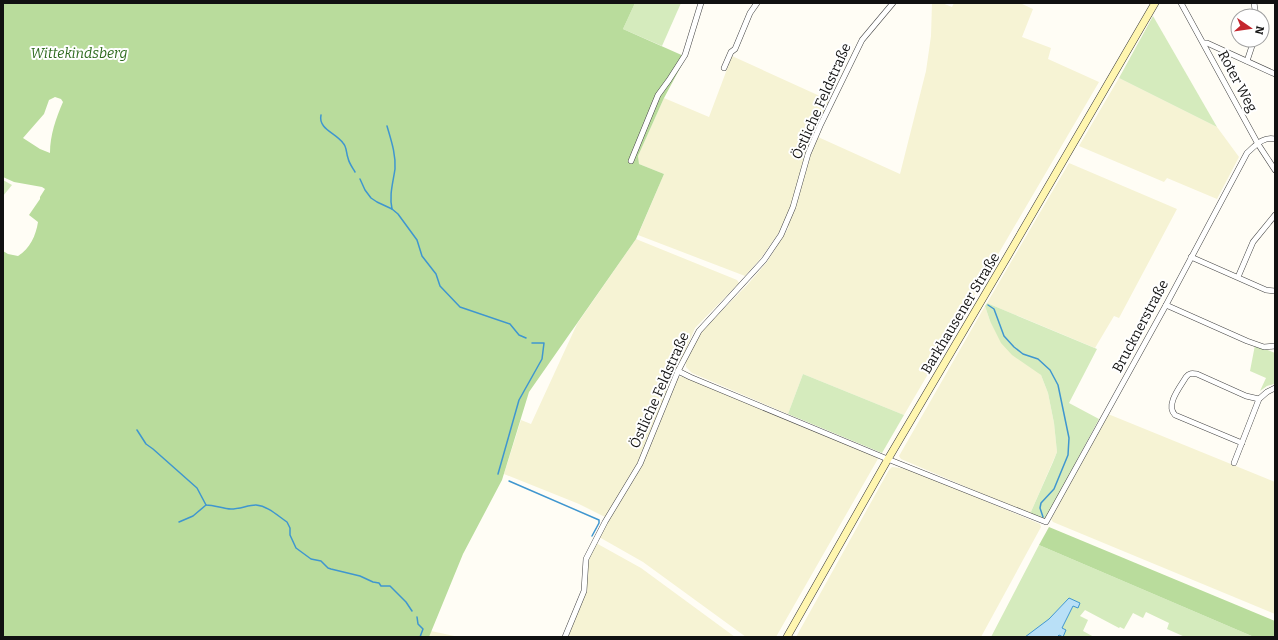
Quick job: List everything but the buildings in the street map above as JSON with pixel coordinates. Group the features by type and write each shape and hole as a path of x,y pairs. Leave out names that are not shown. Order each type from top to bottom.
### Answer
{"main road":[{"name":"Barkhausener Straße","path":"787,637 888,459 1006,260 1155,3"}],"street":[{"path":"631,161 658,95 685,55 702,3"},
{"path":"724,68 735,49 750,13 757,3"},
{"name":"Östliche Feldstraße","path":"565,637 584,591 586,559 604,522 640,464 678,371 699,331 764,260 781,235 793,208 808,154 820,126 862,40 893,3"},
{"name":"Roter Weg","path":"1181,3 1258,144 1275,170"},
{"path":"1204,43 1207,43 1275,74"},
{"path":"1247,61 1251,48"},
{"path":"1258,144 1271,138 1275,139"},
{"name":"Brucknerstraße","path":"888,459 1046,522 1166,305 1247,153 1258,144"},
{"path":"1238,277 1253,242 1275,215"},
{"path":"1191,257 1266,290 1275,291"},
{"path":"1166,305 1247,341 1264,347 1275,346"},
{"path":"678,371 690,378 888,459"},
{"path":"1242,443 1175,415 1172,412 1171,404 1186,377 1192,373 1259,400"},
{"path":"1234,463 1259,400 1267,392 1275,388"}],"shaded area":[{"path":"932,3 942,3 952,7 954,3 1020,3 1033,9 1022,37 1051,48 1048,59 1099,82 904,415 803,374 788,414 692,373 686,367 686,360 701,332 748,284 767,262 789,227 783,224 778,234 761,258 745,276 638,235 664,174 639,164 638,156 664,98 709,117 732,56 833,102 818,137 900,174 926,71 931,36"},
{"path":"1119,78 1217,127 1239,157 1217,199 1167,178 1164,182 1079,146"},
{"path":"1069,163 1177,209 1119,318 1114,316 1095,348 987,303"},
{"path":"636,239 737,280 739,283 695,328 638,463 605,517 579,504 504,474 521,420 531,424 577,324"},
{"path":"985,306 990,321 1041,375 1048,393 1054,423 1057,452 1030,514 901,459 899,456"},
{"path":"682,376 879,457 776,637 746,637 643,562 599,537 642,466 678,378"},
{"path":"1108,414 1275,482 1275,614 1053,522 1051,519"},
{"path":"892,467 910,469 1040,524 1041,527 981,637 796,637 889,470"},
{"path":"596,543 641,568 735,637 568,637 587,587 587,567 589,555"},
{"path":"431,631 459,637 429,637"}],"green space":[{"name":"Wittekindsberg","path":"3,3 635,3 623,29 686,57 664,98 638,156 639,164 664,174 636,239 529,392 502,480 463,554 429,637 3,637 3,251 8,254 18,256 29,246 36,232 38,222 29,215 45,189 42,187 14,182 3,177","holes":["55,97 61,99 63,102 54,127 50,153 40,149 23,138 44,114 49,100"]},
{"path":"635,3 681,3 662,46 623,29"},
{"path":"1153,16 1217,127 1119,78"},
{"path":"3,180 12,185 3,196"},
{"path":"987,303 1097,349 1069,403 1099,419 1046,518 1043,519 1030,514 1057,452 1054,423 1048,393 1041,375 1012,355 1001,343 990,321 985,306"},
{"path":"1255,345 1275,353 1274,384 1267,386 1260,391 1266,378 1250,371"},
{"path":"803,374 904,415 882,453 788,414"},
{"path":"1049,527 1275,621 1275,637 1254,637 1039,545"},
{"path":"1039,545 1254,637 1185,637 1167,629 1169,623 1146,612 1143,618 1133,613 1124,629 1119,628 1085,610 1080,616 1088,620 1083,631 1094,637 1063,637 1062,628 1073,606 1080,603 1069,598 1049,619 1025,637 991,637"}],"water":[{"path":"1069,598 1080,603 1078,608 1073,606 1062,628 1066,630 1063,637 1059,635 1057,637 1025,637 1049,619"}],"waterway":[{"path":"321,115 322,124 340,140 346,148 349,162 355,172"},
{"path":"387,126 395,158 395,169 391,194 392,209"},
{"path":"360,179 371,198 392,209 398,214 417,240 422,256 436,274 440,286 460,307 510,324 519,335 526,338"},
{"path":"988,305 994,309 1004,336 1023,354 1038,359 1050,370 1058,385 1069,438 1068,455 1054,489 1041,503 1040,508 1043,517"},
{"path":"498,474 519,400 542,359 544,343 532,343"},
{"path":"137,430 146,444 197,488 206,505 231,509 256,505 269,509 287,522 290,528 290,535 296,548 311,559 321,561 328,568 360,576 379,583 381,586 390,586 406,602 412,611"},
{"path":"509,481 599,520 599,523 592,536"},
{"path":"179,522 193,516 206,505"},
{"path":"417,617 418,624 423,629 420,637"}]}
